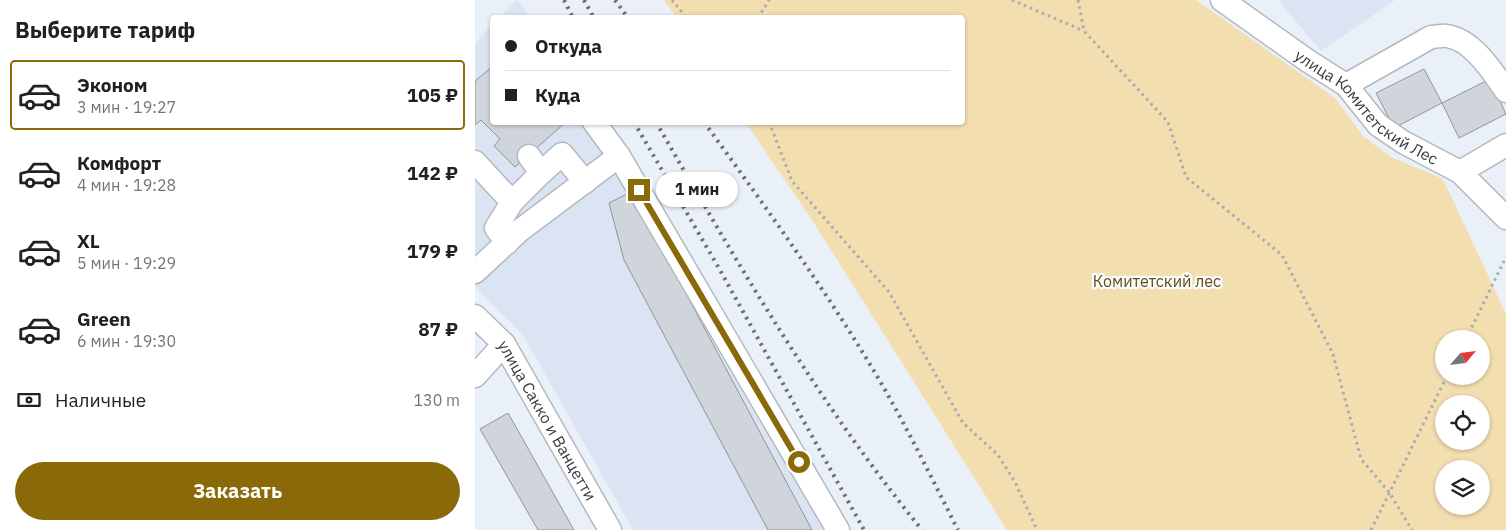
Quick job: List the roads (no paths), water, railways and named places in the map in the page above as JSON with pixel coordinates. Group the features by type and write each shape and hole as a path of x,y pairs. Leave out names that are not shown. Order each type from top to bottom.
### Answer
{"street":[{"name":"улица Комитетский Лес","path":"1222,0 1308,61 1346,85 1377,125 1403,142 1460,172 1506,218"},
{"path":"1346,85 1431,37 1447,36 1465,44 1489,67 1506,91"},
{"path":"595,125 619,156 839,530"},
{"path":"1460,172 1506,146"},
{"path":"507,243 496,228 535,164 562,154 585,182"},
{"path":"475,272 507,243 619,156"},
{"path":"475,162 512,202"},
{"name":"улица Сакко и Ванцетти","path":"475,316 504,344 610,530"},
{"path":"475,376 504,344"}],"railway":[{"path":"564,0 572,15"},
{"path":"584,0 592,15"},
{"path":"615,0 626,15"},
{"path":"636,125 720,270 864,530"},
{"path":"658,125 717,228 814,383 848,433 922,530"},
{"path":"706,125 790,242 852,335 894,406 958,530"}],"park label":[{"name":"Комитетский лес","path":"1157,281"}]}
